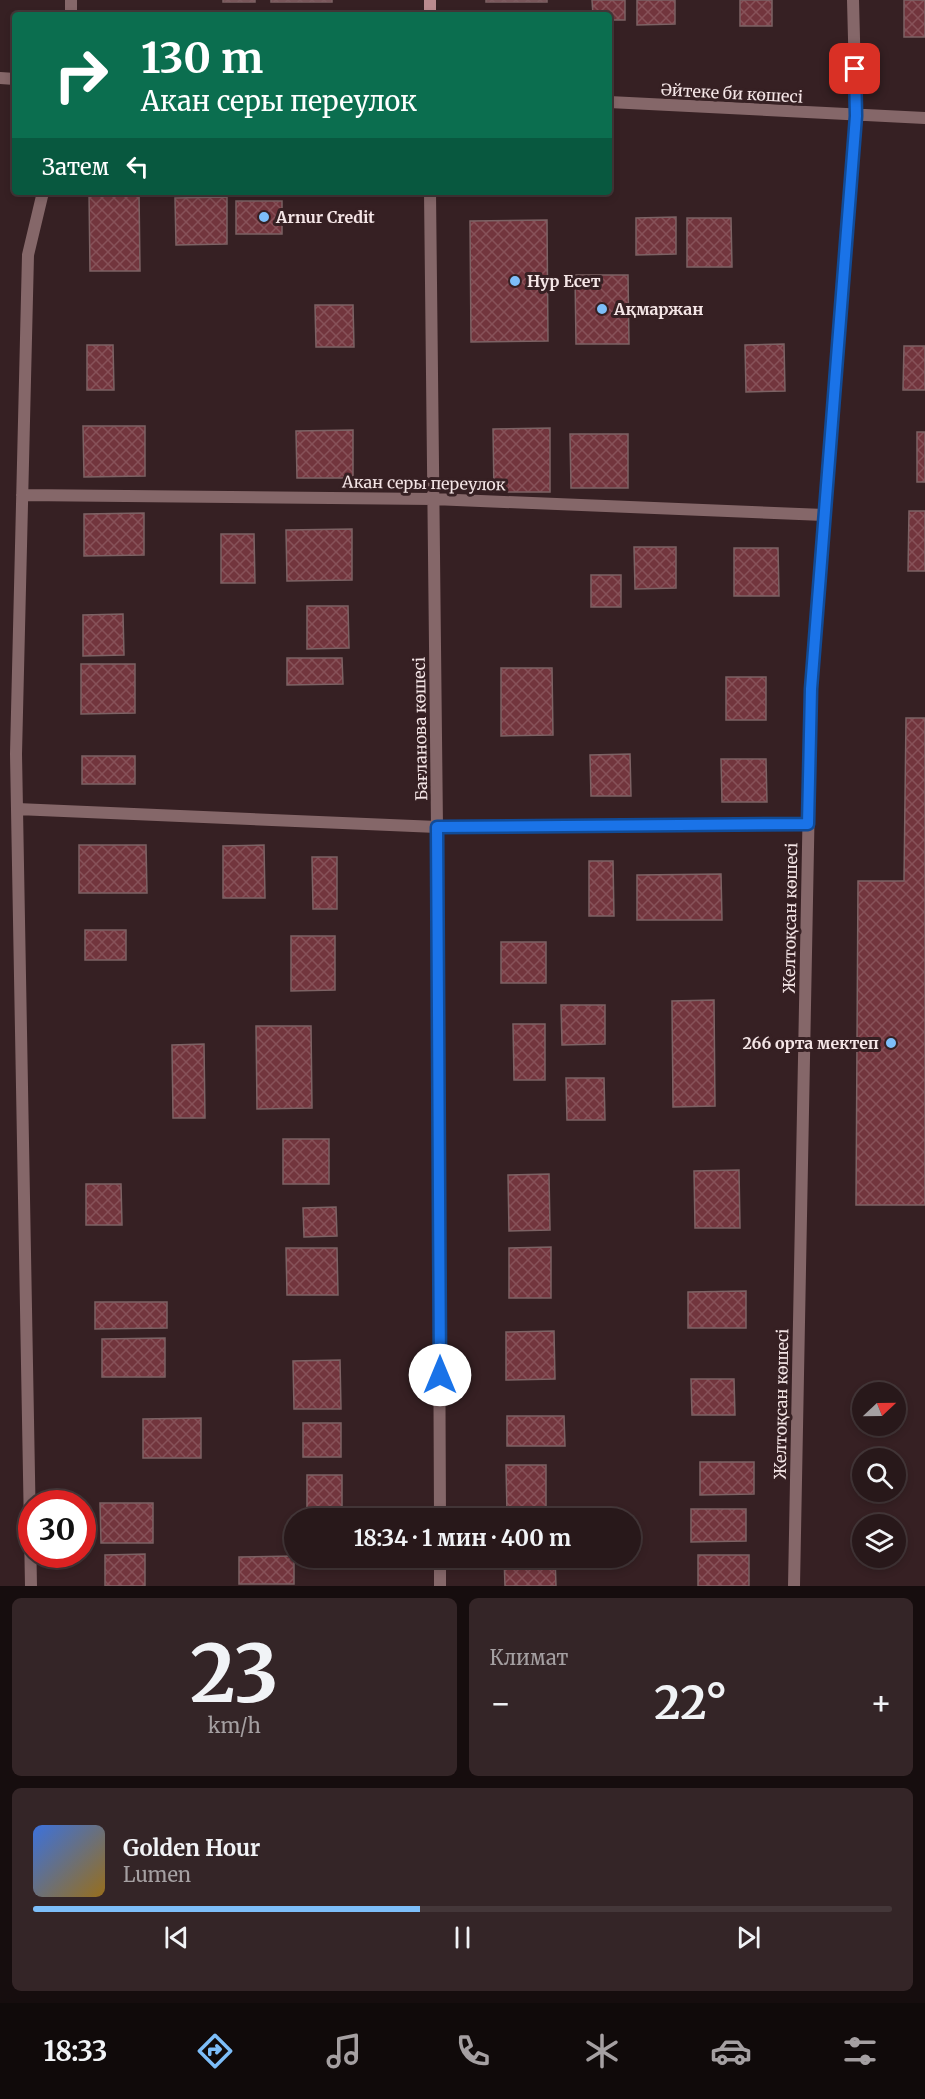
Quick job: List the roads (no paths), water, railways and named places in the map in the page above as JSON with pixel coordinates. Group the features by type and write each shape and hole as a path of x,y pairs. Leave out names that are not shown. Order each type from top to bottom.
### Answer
{"street":[{"name":"Желтоқсан көшесі","path":"794,1586 811,689 856,116 853,0"},
{"name":"Әйтеке би көшесі","path":"612,102 925,118"},
{"path":"31,1586 16,754 28,255 42,195"},
{"name":"Бағланова көшесі","path":"430,195 437,827 440,1508"},
{"name":"Акан серы переулок","path":"22,495 433,499 824,515"},
{"path":"17,809 437,827 808,824"},
{"path":"440,1568 440,1586"}],"place":[{"name":"Arnur Credit","path":"264,217"},
{"name":"Нур Есет","path":"515,281"},
{"name":"Ақмаржан","path":"602,309"},
{"name":"266 орта мектеп","path":"891,1043"}]}
